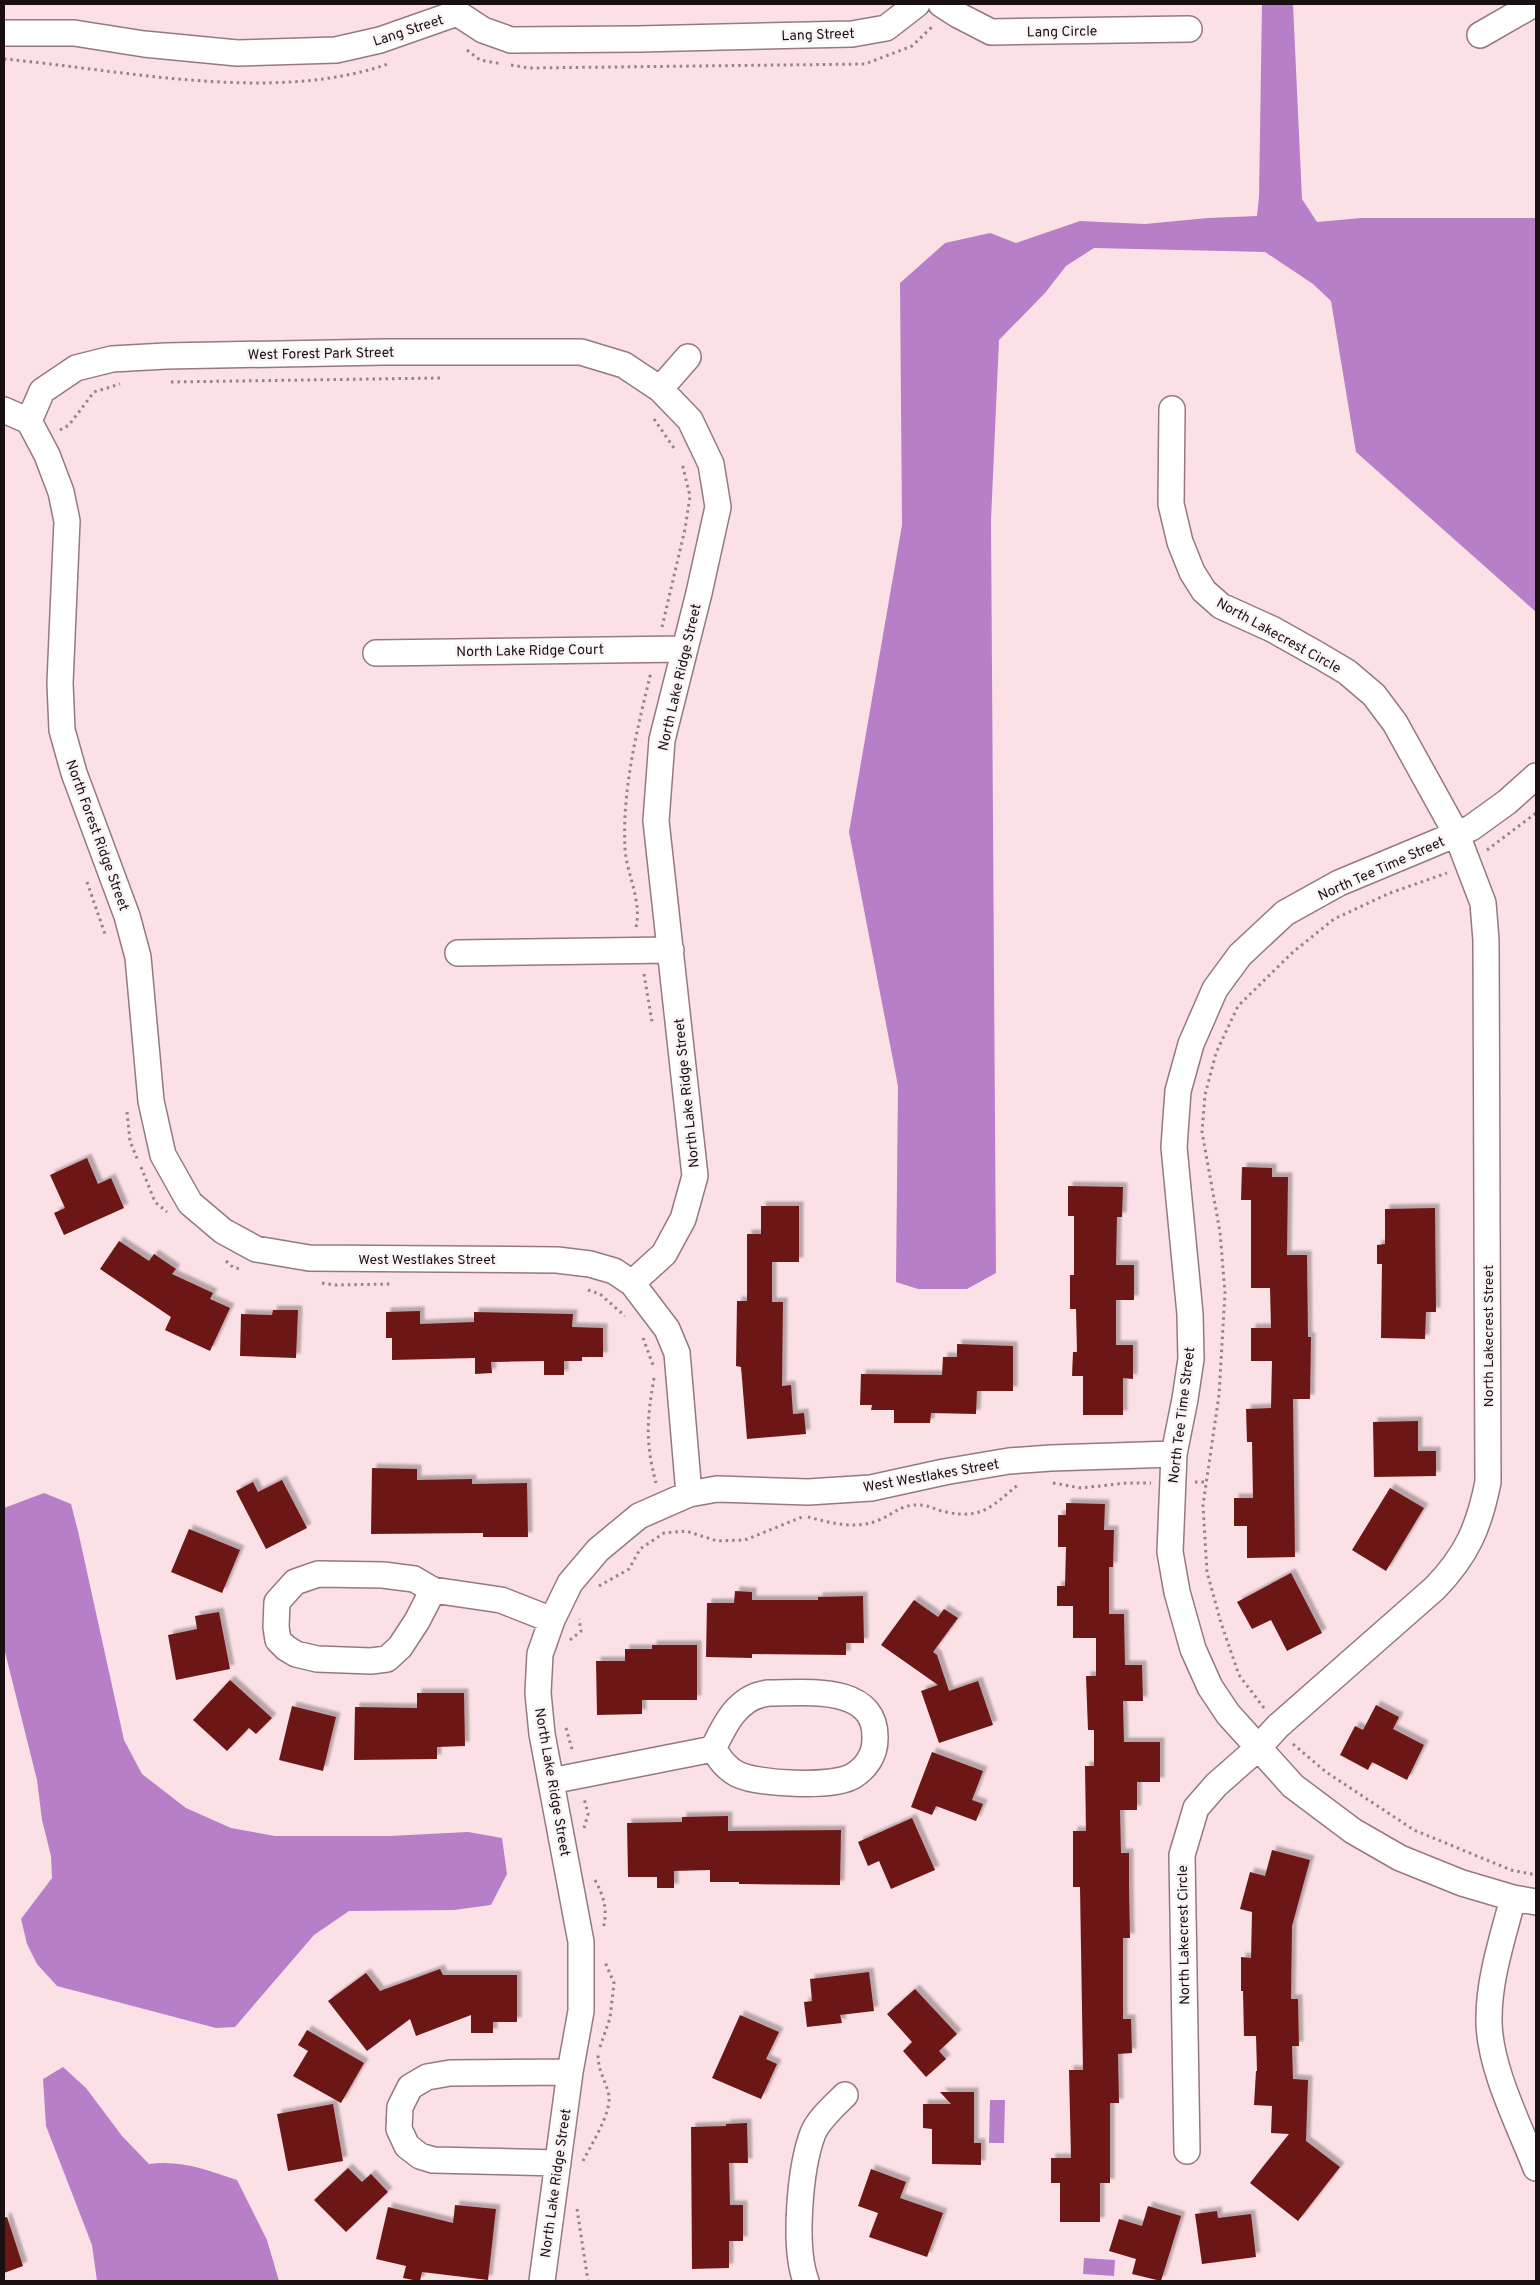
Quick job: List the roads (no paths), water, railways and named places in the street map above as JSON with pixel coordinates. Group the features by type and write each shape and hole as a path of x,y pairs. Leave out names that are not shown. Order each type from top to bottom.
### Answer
{"street":[{"name":"Lang Street","path":"4,33 74,34 144,44 237,53 336,50 380,40 457,8 483,30 511,40 852,34 886,28 917,4"},
{"name":"Lang Circle","path":"942,4 958,16 991,32 1189,29"},
{"path":"1480,35 1534,4"},
{"name":"West Forest Park Street","path":"34,431 42,391 76,368 112,359 166,356 384,352 581,352 624,365 660,389"},
{"path":"660,389 688,357"},
{"name":"North Lake Ridge Street","path":"632,1283 664,1254 683,1219 694,1176 656,821 662,740 718,507 710,464 690,420 660,389"},
{"name":"North Lakecrest Circle","path":"1172,409 1171,504 1180,542 1192,572 1204,591 1222,606 1272,629 1340,668 1374,695 1395,723 1457,835"},
{"path":"4,410 34,431"},
{"name":"North Forest Ridge Street","path":"34,431 61,492 67,521 60,684 62,730 74,773 127,916 138,957 151,1100 163,1155 190,1203 223,1232"},
{"name":"North Lake Ridge Court","path":"376,653 685,649"},
{"name":"North Tee Time Street","path":"1536,776 1507,802 1457,835 1339,883 1285,913 1240,955 1215,989 1191,1044 1178,1091 1174,1148 1190,1314 1191,1359 1174,1454 1170,1552 1177,1592 1193,1649 1210,1687 1228,1714 1293,1786 1352,1830 1400,1858 1462,1883 1525,1900 1491,1990 1489,2020 1493,2052 1506,2094 1536,2168"},
{"name":"North Lakecrest Street","path":"1258,1748 1278,1726 1448,1575 1467,1546 1483,1507 1488,1482 1486,940 1483,903 1457,835"},
{"path":"458,953 671,950"},
{"name":"West Westlakes Street","path":"223,1232 256,1250 309,1258 557,1260 590,1264 614,1271 632,1283"},
{"path":"632,1283 667,1329 677,1353 689,1494"},
{"name":"West Westlakes Street","path":"689,1494 717,1489 808,1492 871,1488 944,1472 1009,1462 1051,1458 1174,1454"},
{"name":"North Lake Ridge Street","path":"542,2281 570,2072 581,2011 581,1942 542,1734 538,1693 540,1654 552,1620 570,1583 598,1550 639,1516 689,1494"},
{"path":"433,1590 417,1621 400,1647 387,1659 372,1661 317,1659 296,1654 278,1640 276,1627 277,1602 294,1582 318,1574 383,1575 414,1579 433,1590 501,1600 552,1620"},
{"path":"829,1693 844,1697 862,1705 871,1718 875,1732 875,1750 866,1766 851,1777 833,1782 758,1780 738,1774 725,1766 713,1750 727,1720 740,1706 756,1694 829,1693"},
{"name":"North Lakecrest Circle","path":"1187,2151 1182,1855 1196,1808 1216,1785 1258,1748"},
{"path":"551,1781 713,1750"},
{"path":"558,2163 433,2160 420,2156 407,2146 399,2130 400,2108 410,2087 427,2077 450,2073 570,2072"},
{"path":"806,2281 803,2273 799,2221 803,2177 814,2132 844,2095"}]}
